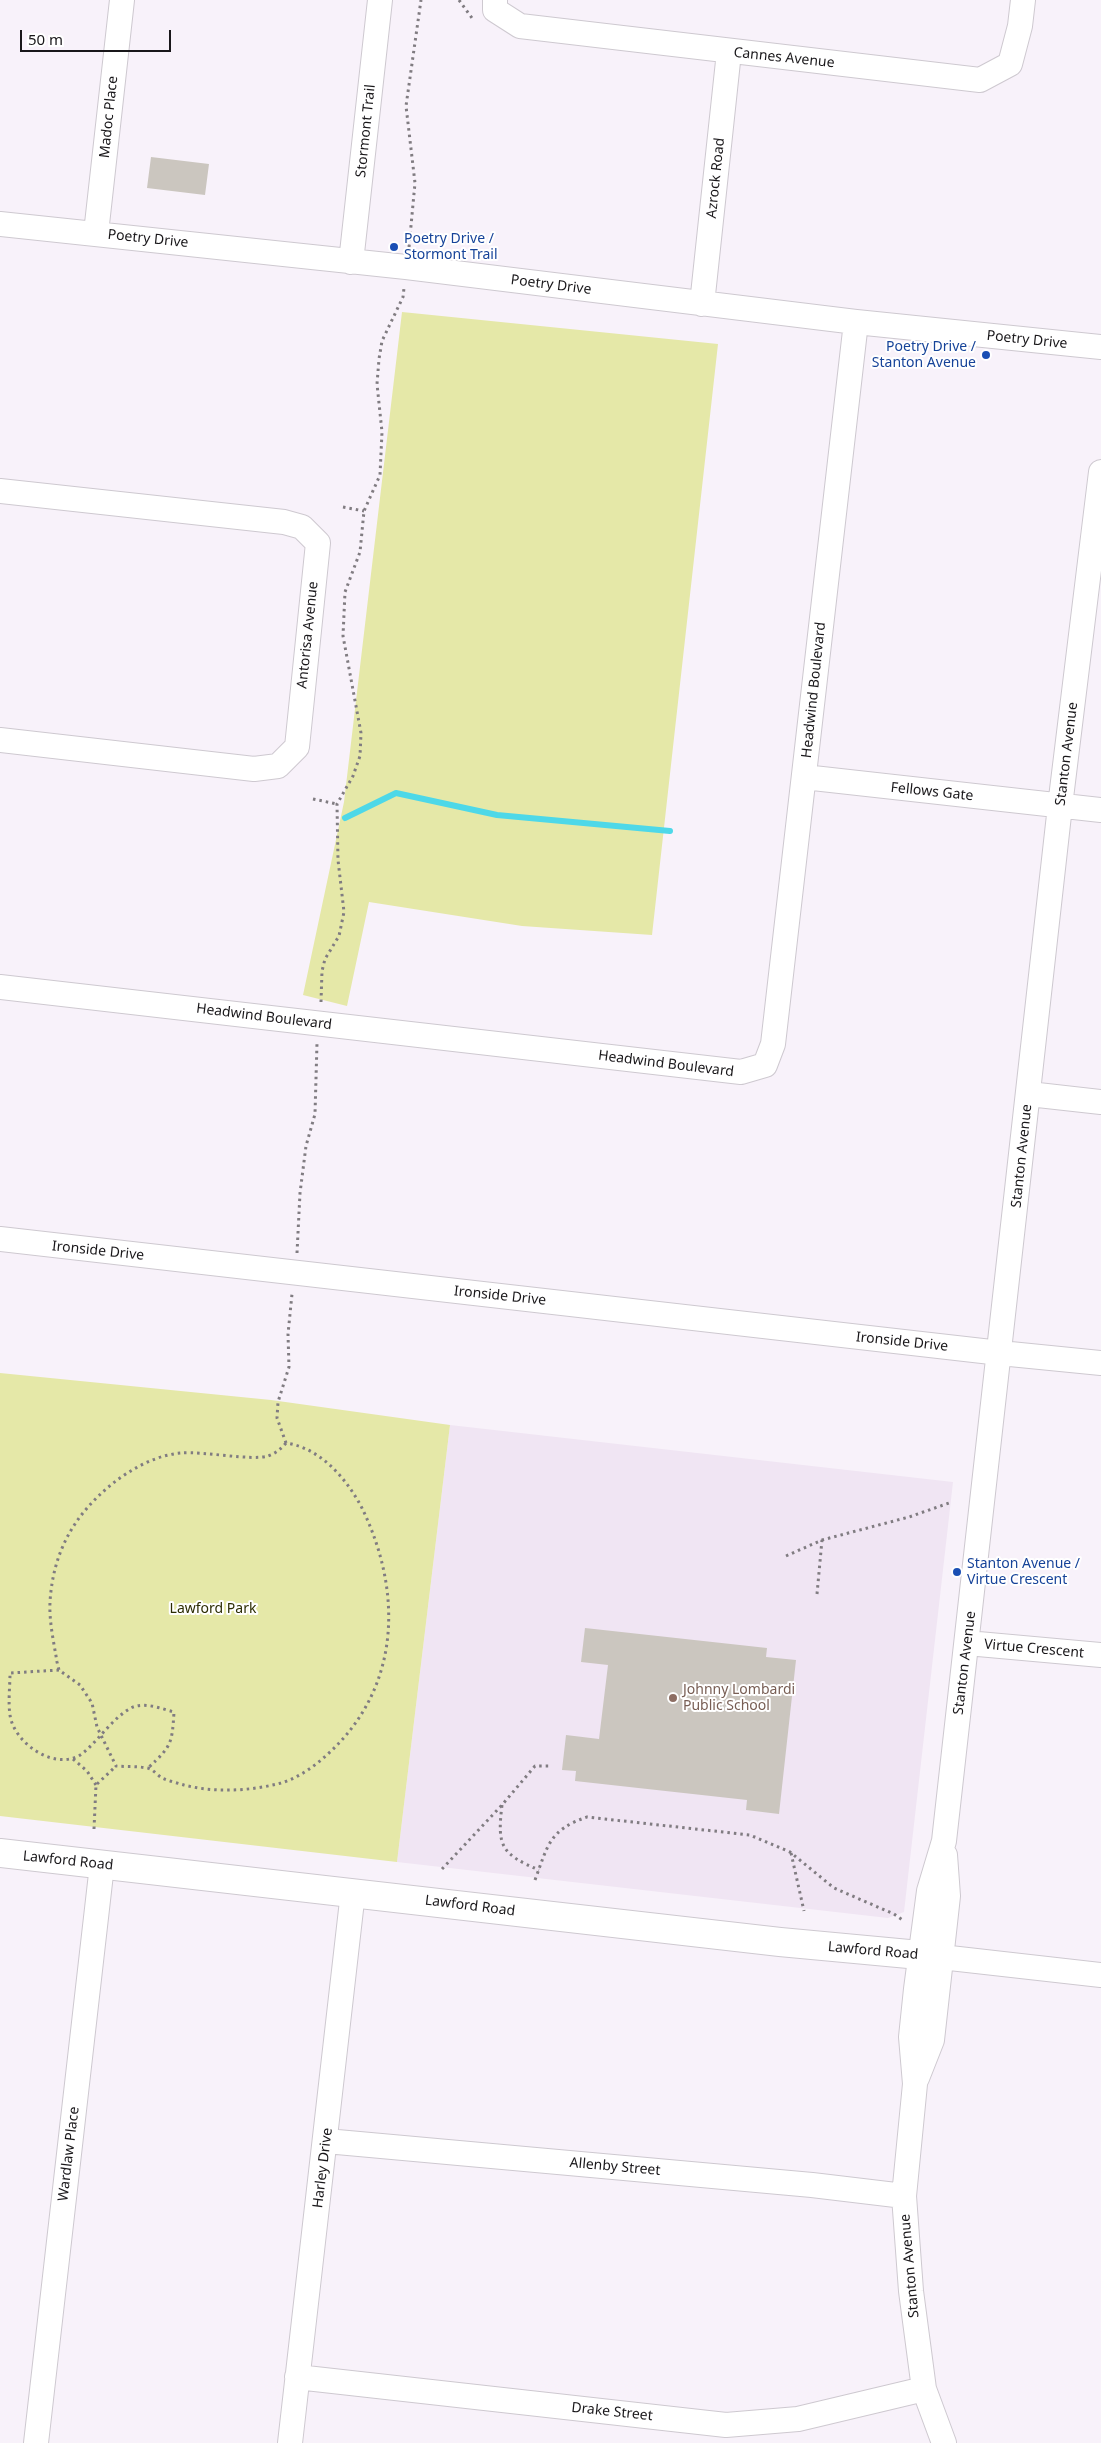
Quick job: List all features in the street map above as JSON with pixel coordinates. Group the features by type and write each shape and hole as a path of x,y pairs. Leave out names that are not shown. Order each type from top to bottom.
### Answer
{"street":[{"name":"Madoc Place","path":"96,233 122,0"},
{"name":"Stormont Trail","path":"352,262 380,0"},
{"name":"Cannes Avenue","path":"495,5 520,26 980,80 1010,64 1020,26 1023,0"},
{"name":"Azrock Road","path":"702,304 729,52"},
{"name":"Poetry Drive","path":"0,224 352,262 856,322 1101,347"},
{"name":"Headwind Boulevard","path":"0,987 742,1072 765,1065 774,1044 856,322"},
{"name":"Stanton Avenue","path":"944,2443 924,2389 911,2291 904,2196 915,2084 911,2037 931,1956 929,1891 944,1841 1060,806 1101,472"},
{"name":"Antorisa Avenue","path":"0,491 284,522 302,527 318,543 297,747 278,766 254,768 0,740"},
{"name":"Fellows Gate","path":"804,777 1101,810"},
{"path":"1029,1094 1101,1102"},
{"name":"Ironside Drive","path":"0,1240 1000,1353"},
{"path":"1000,1353 1101,1363"},
{"name":"Virtue Crescent","path":"967,1642 1101,1655"},
{"name":"Lawford Road","path":"0,1853 780,1942 931,1956"},
{"name":"Wardlaw Place","path":"36,2443 102,1865"},
{"name":"Harley Drive","path":"290,2443 353,1892"},
{"path":"931,1956 1101,1975"},
{"name":"Allenby Street","path":"326,2141 812,2185 904,2196"},
{"name":"Drake Street","path":"297,2377 726,2425 798,2419 924,2389"}],"path":[{"path":"410,239 415,183 406,106 421,0"},
{"path":"459,0 472,18"},
{"path":"321,1000 322,970 325,959 339,936 344,912 338,860 337,804 353,776 360,756 361,733 344,636 345,592 360,552 364,511 380,475 382,432 377,384 382,341 403,297"},
{"path":"344,507 364,511"},
{"path":"312,799 337,804"},
{"path":"297,1252 300,1193 306,1146 316,1114 318,1080 316,1048"},
{"path":"286,1443 277,1418 278,1402 289,1367 288,1334 292,1298"},
{"path":"116,1766 97,1727 92,1703 80,1685 60,1670 57,1662 50,1602 56,1566 66,1538 80,1515 98,1496 126,1473 158,1458 178,1453 205,1452 266,1457 278,1452 286,1443"},
{"path":"96,1785 116,1766 148,1768 162,1778 186,1786 215,1789 259,1788 284,1782 312,1767 325,1757 356,1724 370,1701 386,1646 390,1612 388,1586 374,1532 354,1494 340,1476 322,1458 302,1446 286,1443"},
{"path":"786,1556 822,1540 909,1517 952,1502"},
{"path":"817,1594 822,1540"},
{"path":"60,1670 10,1673 10,1717 21,1738 37,1751 56,1760 72,1759 102,1737 115,1720 133,1707 144,1705 174,1712 172,1738 167,1751 148,1768"},
{"path":"72,1759 87,1771 96,1785 94,1829"},
{"path":"442,1869 502,1805 535,1766 552,1766"},
{"path":"502,1805 500,1838 504,1848 515,1859 539,1870"},
{"path":"535,1880 553,1837 568,1824 587,1817 750,1835 790,1852 834,1888 894,1914 906,1922"},
{"path":"790,1852 804,1911"}],"shaded area":[{"name":"Johnny Lombardi Public School","path":"450,1425 953,1482 904,1912 888,1918 397,1862"}],"green space":[{"path":"402,312 718,344 652,935 522,926 369,902 347,1006 303,995 344,802"},
{"name":"Lawford Park","path":"0,1373 271,1400 450,1425 397,1862 0,1816"}],"building":[{"path":"151,157 209,164 205,195 147,188"},
{"path":"585,1628 767,1648 766,1657 796,1660 779,1814 746,1810 747,1800 575,1781 576,1771 562,1770 566,1735 599,1739 608,1665 581,1662"}],"waterway":[{"path":"345,818 396,793 497,815 670,831"}],"place":[{"name":"Poetry Drive / Stormont Trail","path":"394,247"},
{"name":"Poetry Drive / Stanton Avenue","path":"986,355"},
{"name":"Stanton Avenue / Virtue Crescent","path":"957,1572"},
{"name":"Johnny Lombardi Public School","path":"673,1698"}]}
